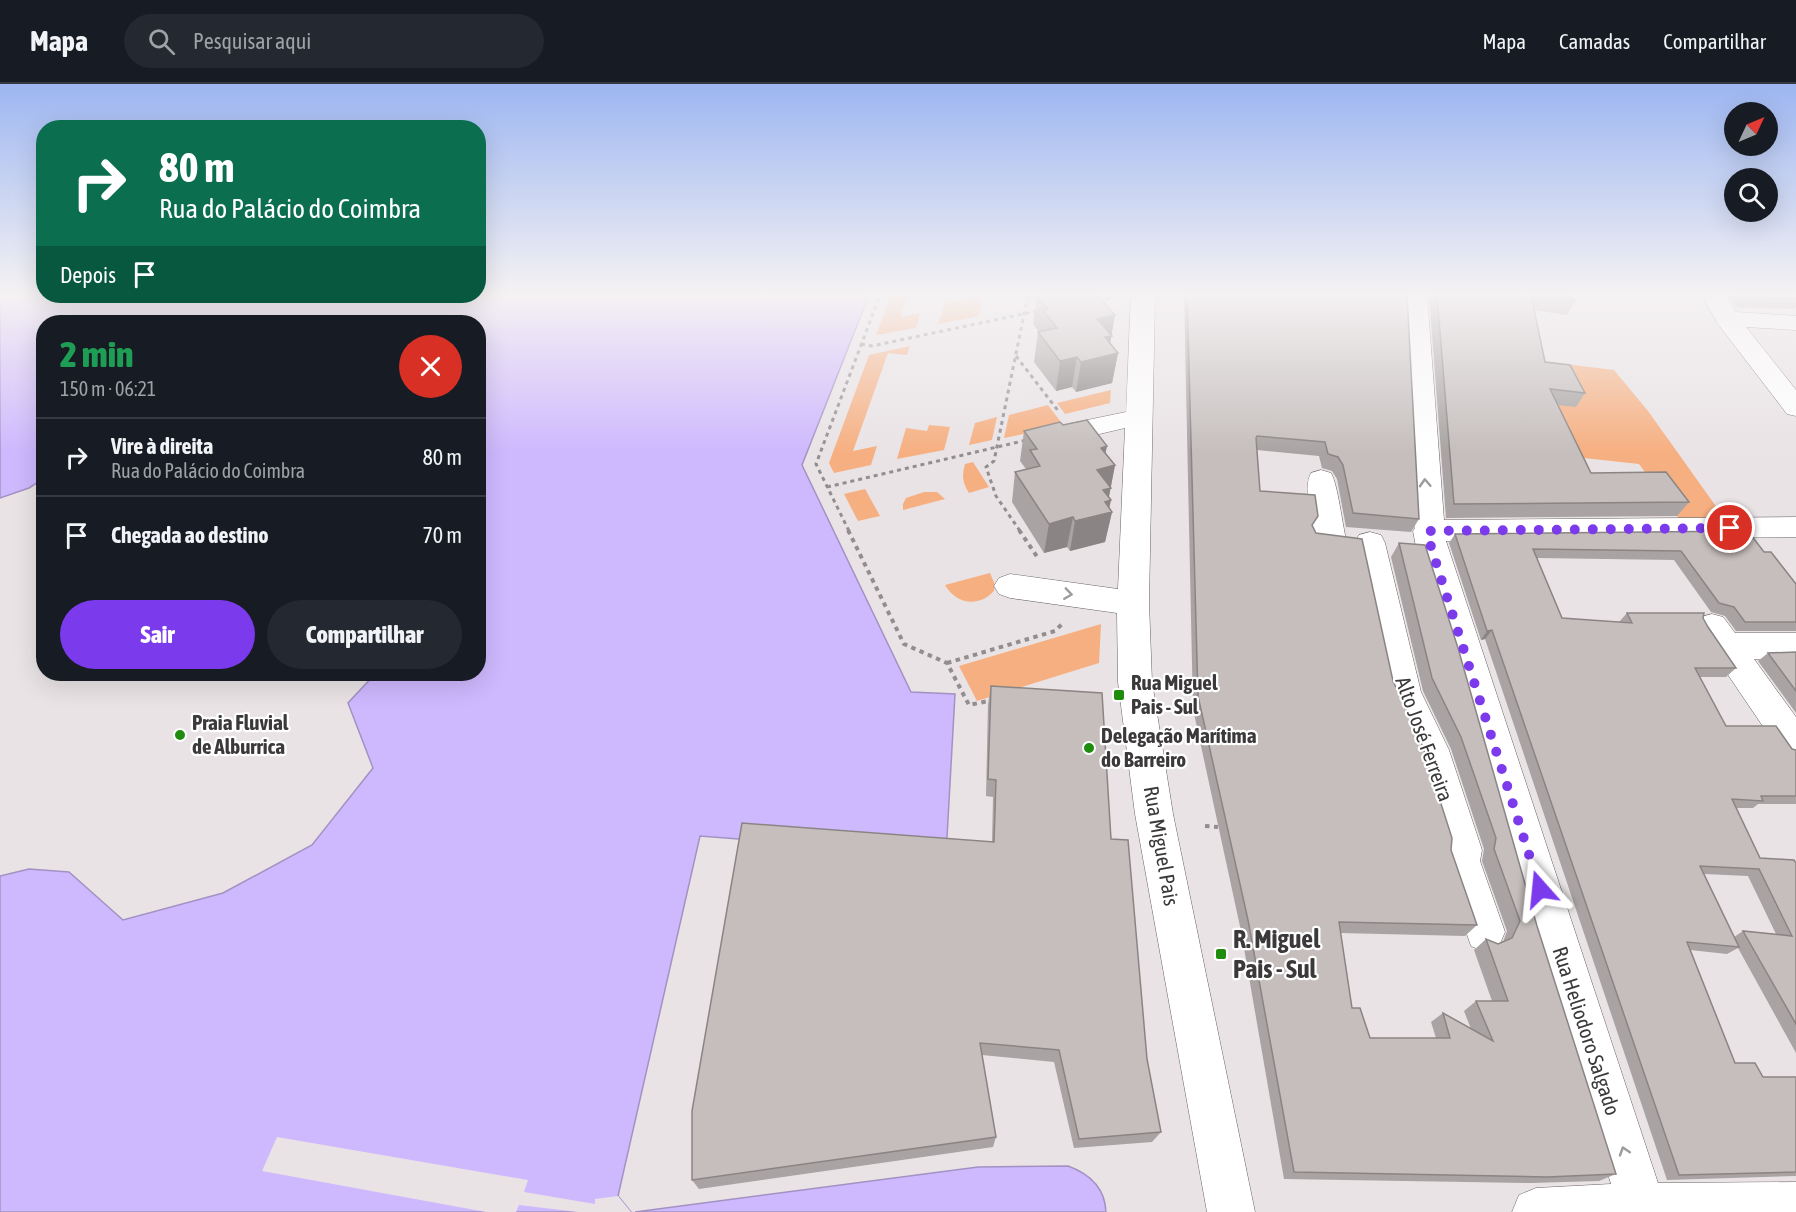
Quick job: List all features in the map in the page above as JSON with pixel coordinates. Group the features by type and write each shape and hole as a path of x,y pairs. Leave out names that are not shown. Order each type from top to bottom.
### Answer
{"street":[{"name":"Rua Miguel Pais","path":"1134,348 1139,422 1133,603 1135,682 1154,814 1231,1212"},
{"name":"Rua Heliodoro Salgado","path":"1417,348 1430,539 1642,1207"},
{"path":"1752,348 1796,408"},
{"path":"1070,423 1125,420 1139,422"},
{"path":"1321,480 1327,539 1370,543 1786,527 1796,551"},
{"name":"Alto José Ferreira","path":"1370,543 1404,694 1417,715 1435,766 1463,850 1461,861 1485,932"},
{"path":"1010,586 1133,603"},
{"path":"1796,646 1719,636 1796,745"},
{"path":"1536,1212 1642,1207 1796,1206"}],"path":[{"path":"860,348 816,464 904,644 947,663 969,705 1002,697"},
{"path":"1018,348 994,461 986,467 996,496 1036,557 1044,563"},
{"path":"1016,356 1070,423"},
{"path":"827,487 1038,438"},
{"path":"947,663 1054,631 1069,619"},
{"path":"1205,826 1218,826"}],"shaded area":[{"path":"0,348 36,348 36,484 0,498"},
{"path":"486,348 848,348 802,465 911,692 955,694 946,855 700,836 618,1196 631,1212 0,1212 0,876 29,869 69,872 123,920 223,893 312,845 373,768 348,703 368,681 486,681"},
{"path":"909,348 907,355 888,353 853,451 877,446 871,465 834,473 829,463 869,355"},
{"path":"1533,360 1614,370 1648,411 1725,519 1680,520 1639,464 1538,453"},
{"path":"1111,390 1110,403 1065,414 1057,403"},
{"path":"1048,405 1064,426 1004,438 1009,415"},
{"path":"997,417 992,440 969,445 975,423"},
{"path":"929,425 950,427 944,450 897,459 906,428 927,431"},
{"path":"973,462 989,487 969,493 963,479 963,472 965,464"},
{"path":"865,489 880,516 858,521 844,494"},
{"path":"924,492 937,492 945,499 903,510 906,498"},
{"path":"990,573 995,585 994,591 974,602 961,600 945,585"},
{"path":"1101,624 1099,663 977,701 959,666"},
{"path":"1068,1166 1083,1173 1095,1183 1103,1196 1106,1212 635,1212 978,1167"}],"pier":[{"path":"277,1137 528,1180 524,1192 595,1204 595,1199 618,1196 631,1212 578,1212 519,1205 516,1212 486,1212 262,1171"}],"building":[{"path":"1050,348 1114,348 1118,353 1081,362 1077,357 1060,361"},
{"path":"1188,348 1410,348 1419,519 1353,513 1343,465 1338,457 1328,454 1325,442 1257,436 1256,438 1260,491 1315,495 1318,516 1312,525 1316,533 1362,539 1393,681 1420,738 1452,838 1451,850 1477,925 1339,922 1352,1008 1360,1008 1370,1038 1450,1038 1443,1013 1493,1041 1476,1001 1508,1001 1486,939 1498,944 1512,938 1520,921 1494,849 1496,838 1461,737 1432,678 1399,543 1425,545 1458,648 1537,926 1616,1174 1547,1177 1294,1172 1248,920 1198,696"},
{"path":"1441,348 1542,348 1545,362 1570,365 1585,393 1550,389 1591,473 1666,472 1689,502 1454,504"},
{"path":"1087,420 1107,446 1101,448 1115,465 1097,470 1111,488 1103,490 1111,500 1105,502 1112,512 1075,521 1073,517 1049,524 1015,472 1040,466 1030,450 1037,449 1024,431 1060,422 1063,425"},
{"path":"1748,531 1764,552 1771,552 1796,584 1796,622 1745,622 1734,607 1719,603 1681,551 1533,549 1562,618 1632,623 1627,613 1704,613 1703,618 1708,627 1736,668 1695,668 1726,726 1776,726 1792,749 1796,750 1796,796 1761,796 1763,801 1732,799 1760,858 1794,860 1796,863 1796,1024 1743,931 1792,936 1759,869 1700,866 1739,947 1687,942 1735,1063 1755,1063 1763,1077 1796,1077 1796,1172 1679,1175 1492,630 1487,631 1455,534"},
{"path":"1796,652 1796,691 1768,653"},
{"path":"991,686 1102,693 1111,839 1128,840 1147,1059 1161,1132 1079,1139 1059,1050 980,1043 996,1137 692,1180 692,1111 742,823 994,842 996,780 988,779"}],"place":[{"name":"Rua Miguel Pais - Sul","path":"1119,695"},
{"name":"Praia Fluvial de Alburrica","path":"180,735"},
{"name":"Delegação Marítima do Barreiro","path":"1089,748"},
{"name":"R. Miguel Pais - Sul","path":"1221,954"}],"route":[{"path":"1540,889 1431,547 1428,531 1730,528"}]}
